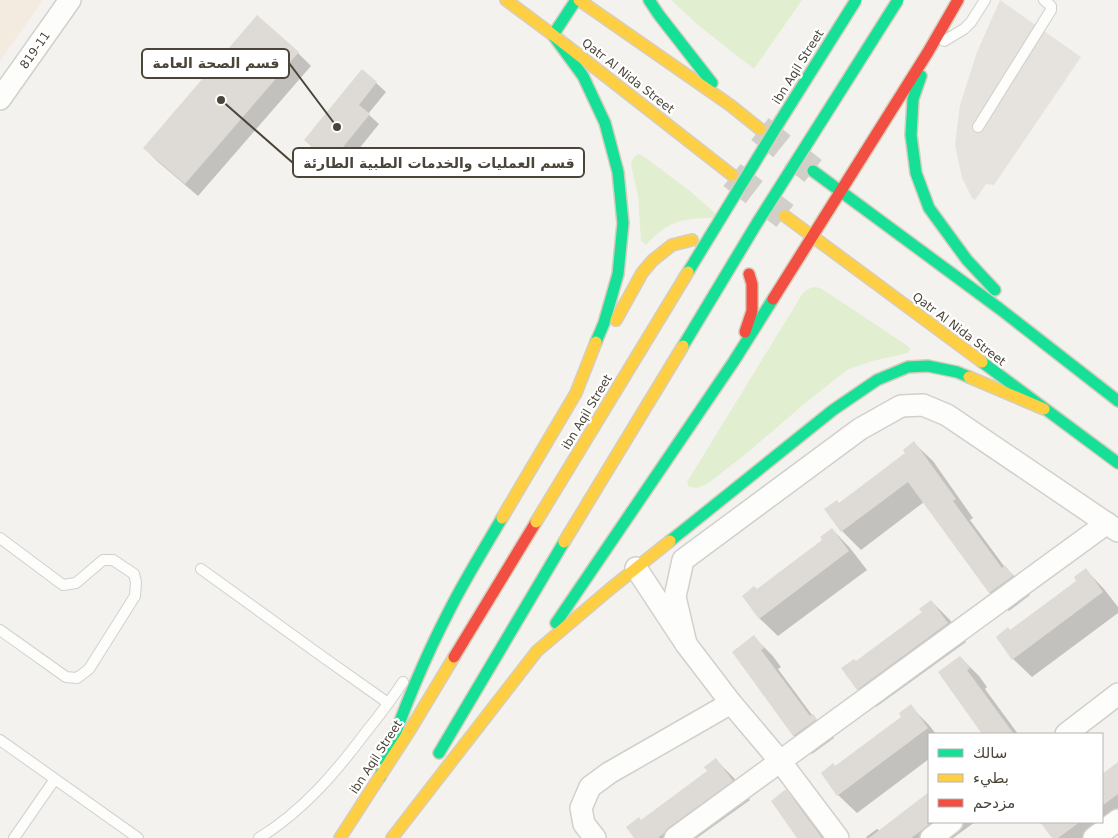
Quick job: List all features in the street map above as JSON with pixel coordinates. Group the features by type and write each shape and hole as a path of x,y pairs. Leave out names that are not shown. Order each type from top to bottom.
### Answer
{"main road":[{"name":"Qatr Al Nida Street","path":"506,0 732,176"},
{"path":"576,392 604,323 618,274 623,223 618,172 605,123 583,76 553,35 577,0 730,105 760,129"},
{"path":"649,0 730,105"},
{"name":"ibn Aqil Street","path":"340,838 410,730 777,126 856,0"},
{"path":"435,759 757,223 898,0"},
{"path":"392,838 537,651 734,361 929,50 958,0"},
{"path":"929,50 914,100 911,135 916,173 929,208 967,260 1047,346"},
{"path":"813,171 1000,309 1118,401"},
{"name":"Qatr Al Nida Street","path":"785,216 1118,463"},
{"path":"380,777 402,711 445,616 576,392 642,273 652,261 672,245 692,240"},
{"path":"734,361 752,311 752,284 749,274"},
{"path":"537,651 636,568 834,410 877,380 908,367 928,366 957,372 1044,409"},
{"path":"385,838 415,790"}],"street":[{"name":"819-11","path":"0,100 70,0"},
{"path":"675,838 780,761 1112,527 947,415 923,405 901,406 860,429 683,560 675,597 686,644"},
{"path":"636,568 686,644 731,703 780,761 838,838"},
{"path":"1067,733 1118,694"},
{"path":"595,838 584,824 581,808 590,787 609,773 731,703"},
{"path":"1094,838 1118,820"},
{"path":"931,838 951,823"}],"lane":[{"path":"929,50 964,29 971,22 985,0"},
{"path":"978,127 1051,10 1051,6 1044,0"},
{"path":"0,538 63,585 76,583 104,560 113,560 134,574 136,582 135,596 89,669 76,678 66,677 0,630"},
{"path":"201,569 388,703"},
{"path":"260,838 278,827 317,792 349,755 388,703 445,616"},
{"path":"0,740 138,838"},
{"path":"14,838 55,779"}],"shaded area":[{"path":"0,0 43,0 0,61"},
{"path":"1000,0 1081,57 994,185 986,184 975,200 972,198 962,178 955,145 960,105 977,52"}],"green space":[{"path":"671,0 802,0 754,69 698,25"},
{"path":"638,154 690,191 715,213 713,218 676,222 661,231 646,245 641,240 638,196 631,165 633,158"},
{"path":"810,288 822,289 908,346 910,349 908,353 872,361 847,370 707,484 697,488 689,487 687,482 803,293"}],"building":[{"path":"257,15 299,52 185,184 143,148"},
{"path":"362,69 377,82 359,105 370,114 331,162 304,140"},
{"path":"914,441 956,499 953,501 1002,568 1005,565 1013,576 989,593 908,482 841,532 824,509 837,500 839,503 905,453 903,450"},
{"path":"832,528 849,551 759,619 742,596 754,586 757,589 822,540 820,537"},
{"path":"1086,568 1103,592 1012,660 996,637 1008,627 1010,630 1076,581 1074,577"},
{"path":"931,600 948,623 857,690 841,668 854,659 856,661 922,612 919,609"},
{"path":"754,635 764,648 761,650 810,716 813,714 817,719 793,736 732,652"},
{"path":"960,656 970,668 967,670 1013,733 981,733 938,672"},
{"path":"911,704 928,728 837,796 821,773 833,763 835,766 901,717 899,713"},
{"path":"716,758 733,781 668,828 658,838 634,838 626,827 639,817 641,820 707,771 704,767"},
{"path":"1118,762 1118,794 1103,805 1103,773"},
{"path":"786,789 822,838 797,838 771,801"},
{"path":"928,793 929,824 922,830 911,838 869,838"},
{"path":"1041,823 1079,823 1058,838 1052,838"}],"tunnel":[{"path":"760,129 813,171"},
{"path":"732,175 785,216"}],"traffic: fast":[{"path":"576,0 553,35 583,76 605,123 618,172 623,223 618,274 604,323 596,342"},
{"path":"649,0 712,83"},
{"path":"688,272 856,0"},
{"path":"683,346 757,223 898,0"},
{"path":"921,76 913,99 911,135 916,173 929,208 967,260 995,290"},
{"path":"813,171 1000,309 1118,401"},
{"path":"556,623 734,361 773,299"},
{"path":"982,362 1118,463"},
{"path":"670,541 833,410 877,380 908,367 928,366 957,372 969,377"},
{"path":"380,777 403,714 429,652 462,587 502,518"},
{"path":"439,753 564,542"}],"traffic: slow":[{"path":"506,0 732,175"},
{"path":"579,0 730,105 760,129"},
{"path":"785,216 982,362"},
{"path":"616,320 642,273 652,261 672,245 692,240"},
{"path":"536,522 688,272"},
{"path":"502,518 576,393 596,342"},
{"path":"564,542 683,346"},
{"path":"969,377 1044,409"},
{"path":"392,838 537,651 670,541"},
{"path":"340,838 410,730 454,657"}],"traffic: jam":[{"path":"773,299 928,52 958,0"},
{"path":"745,332 752,311 752,284 749,274"},
{"path":"454,657 536,522"}],"place":[{"name":"قسم العمليات والخدمات الطبية الطارئة","path":"221,100"},
{"name":"قسم الصحة العامة","path":"337,127"}]}
